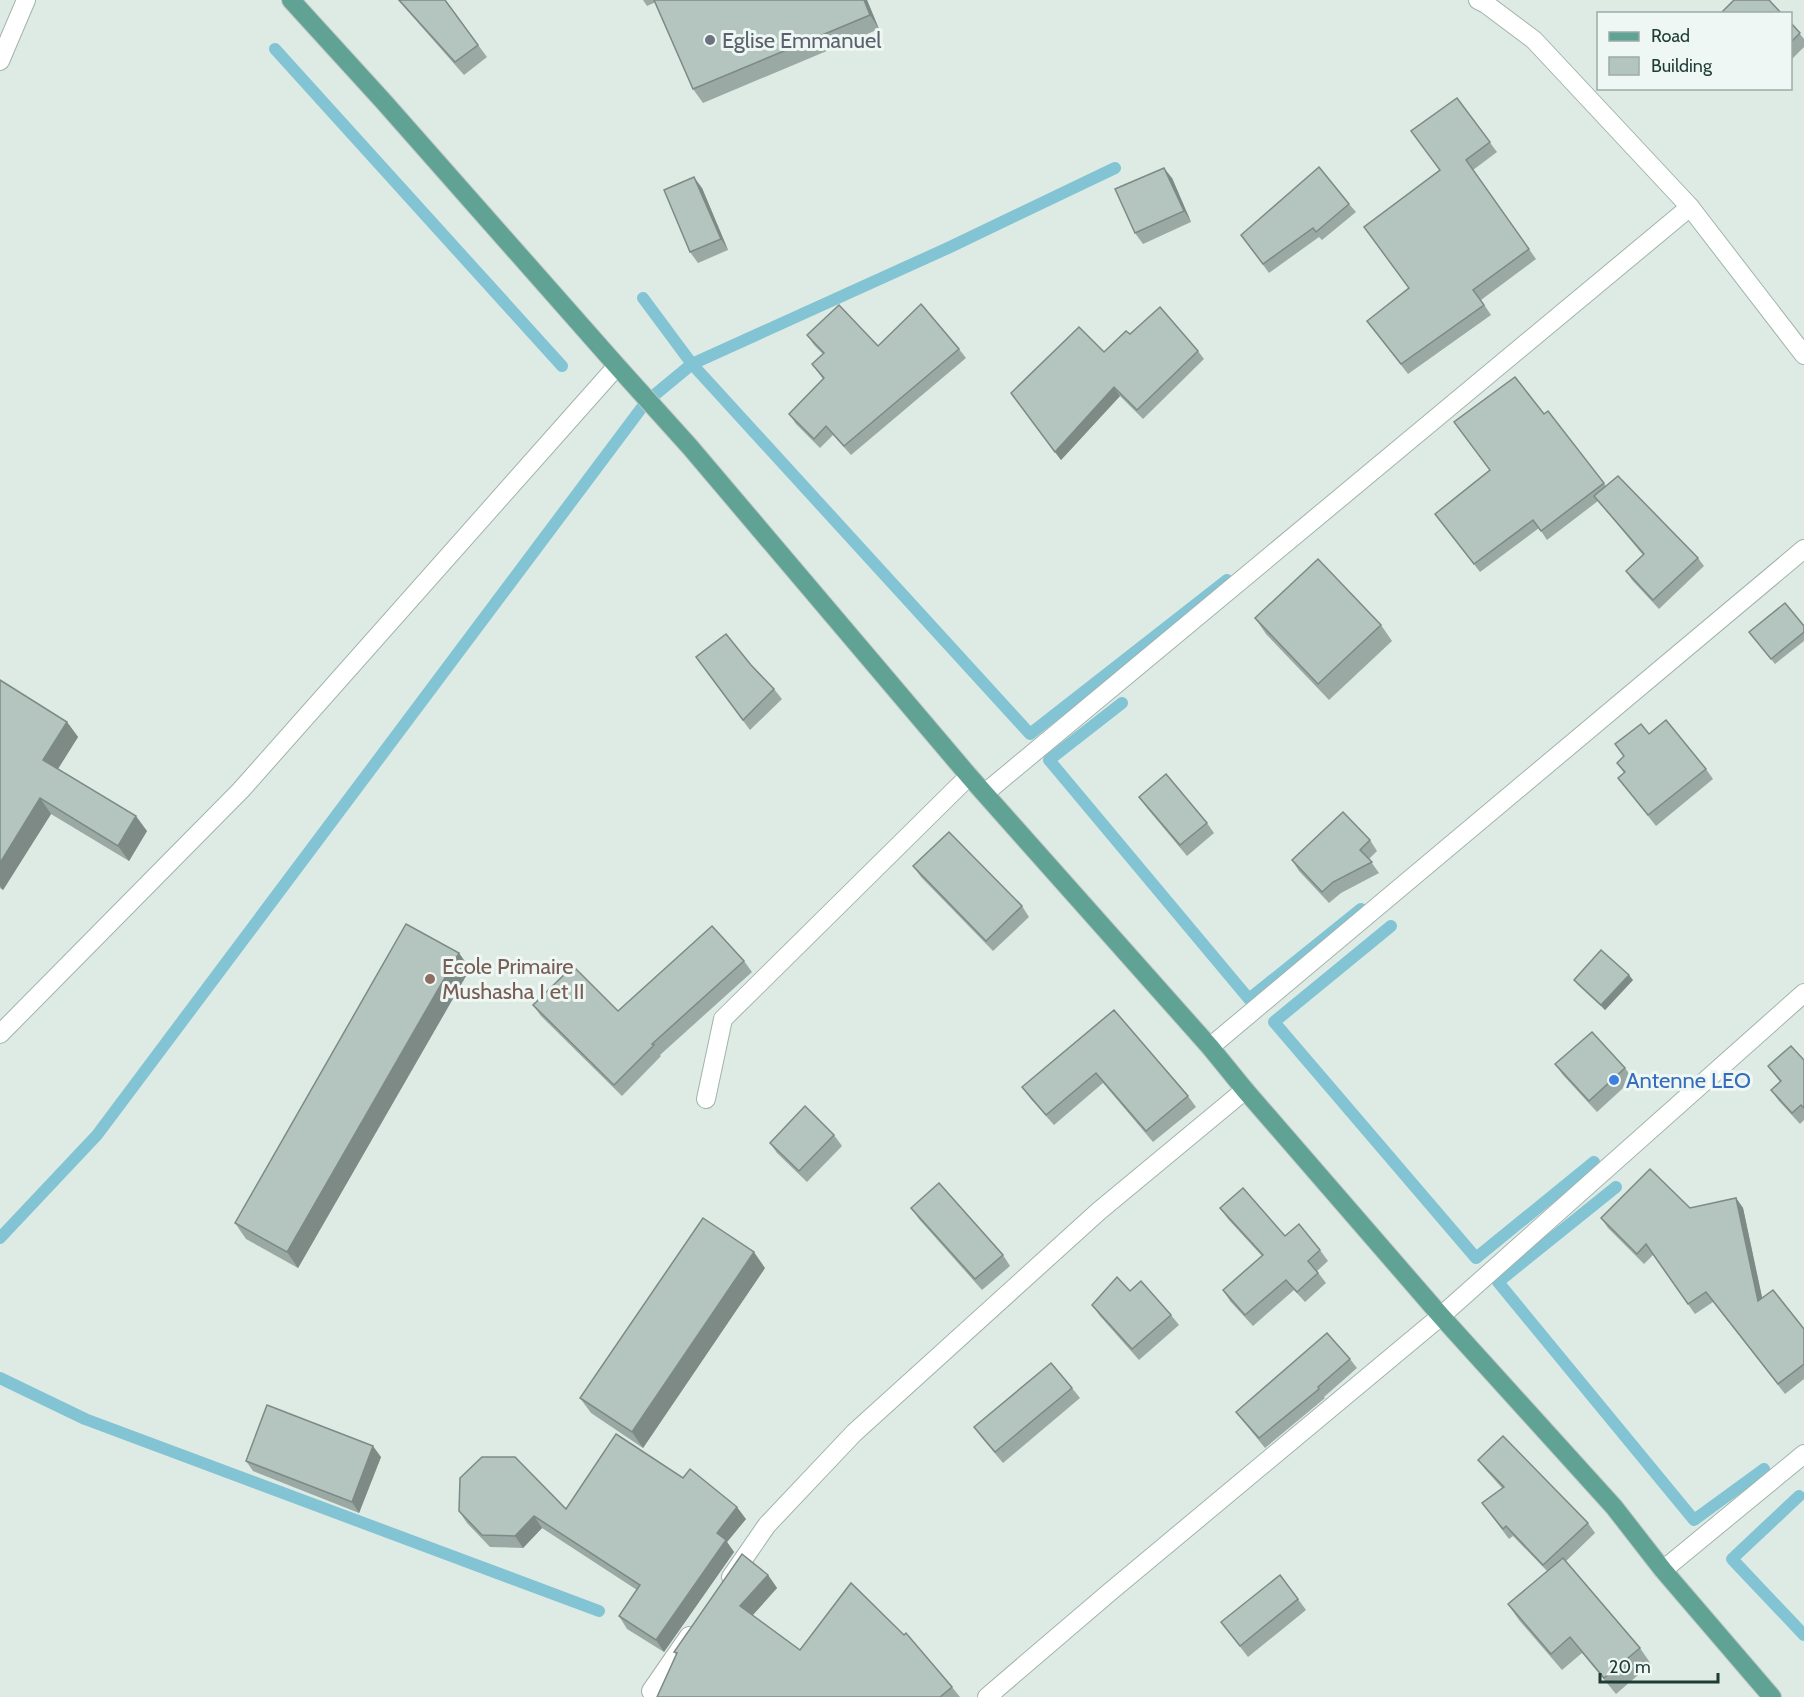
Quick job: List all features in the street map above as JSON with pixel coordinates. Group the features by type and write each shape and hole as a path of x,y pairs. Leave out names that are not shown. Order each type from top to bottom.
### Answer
{"main road":[{"path":"292,0 690,447 969,776 1210,1047 1441,1316 1614,1507 1663,1570 1772,1697"}],"street":[{"path":"0,61 26,0"},
{"path":"1478,0 1534,40 1690,207 1804,355"},
{"path":"985,793 1690,207"},
{"path":"0,1034 241,790 617,366"},
{"path":"1210,1047 1804,549"},
{"path":"706,1099 723,1018 969,776"},
{"path":"987,1697 1441,1316 1804,993"},
{"path":"719,1593 767,1525 854,1433 1099,1211 1245,1090"},
{"path":"1663,1570 1804,1454"},
{"path":"651,1691 699,1623"}],"building":[{"path":"399,0 445,0 478,45 455,62"},
{"path":"654,0 864,0 870,15 693,89"},
{"path":"1734,0 1769,0 1780,12 1722,12"},
{"path":"1792,24 1800,33 1792,41"},
{"path":"1457,98 1490,142 1466,160 1529,249 1473,290 1484,305 1401,364 1367,321 1409,288 1364,227 1440,170 1411,131"},
{"path":"1319,167 1349,204 1316,232 1313,228 1263,264 1241,235"},
{"path":"1164,168 1184,211 1135,233 1115,189"},
{"path":"694,177 721,239 690,252 664,190"},
{"path":"921,304 959,349 844,446 826,426 814,439 789,414 824,378 812,364 824,353 807,335 839,305 878,346"},
{"path":"1160,307 1198,351 1137,410 1114,387 1055,452 1011,393 1079,327 1104,352 1126,331 1130,334"},
{"path":"1515,377 1544,414 1548,411 1604,483 1541,531 1533,520 1474,564 1435,514 1490,470 1454,422"},
{"path":"1618,476 1698,558 1653,600 1626,571 1644,554 1594,496"},
{"path":"1318,559 1381,625 1318,684 1255,618"},
{"path":"1785,603 1804,626 1804,632 1771,659 1749,632"},
{"path":"726,634 774,689 743,720 696,657"},
{"path":"0,680 67,722 43,760 136,816 118,846 40,798 0,863"},
{"path":"1666,720 1706,769 1648,815 1618,778 1625,772 1617,763 1624,756 1615,744 1641,724 1649,734"},
{"path":"1166,774 1207,823 1180,845 1139,797"},
{"path":"1343,812 1370,840 1360,850 1372,862 1333,882 1322,892 1292,860"},
{"path":"949,832 1022,906 986,941 913,866"},
{"path":"406,924 459,953 287,1252 235,1223"},
{"path":"712,926 744,961 652,1044 654,1045 614,1085 533,1005 573,966 618,1011"},
{"path":"1601,950 1629,975 1601,1005 1574,980"},
{"path":"1114,1010 1188,1096 1146,1131 1096,1073 1046,1115 1022,1087"},
{"path":"1592,1032 1625,1068 1589,1101 1555,1064"},
{"path":"1791,1046 1804,1060 1804,1108 1801,1105 1792,1113 1771,1090 1781,1081 1768,1066"},
{"path":"805,1106 834,1135 799,1171 770,1143"},
{"path":"1650,1169 1690,1208 1736,1198 1758,1301 1773,1290 1804,1329 1804,1364 1778,1384 1706,1292 1688,1304 1646,1244 1637,1254 1601,1218"},
{"path":"939,1183 1003,1255 975,1279 911,1208"},
{"path":"1243,1188 1285,1236 1299,1224 1320,1250 1308,1261 1318,1273 1297,1292 1286,1280 1245,1315 1223,1290 1263,1255 1220,1208"},
{"path":"703,1218 754,1252 632,1432 580,1398"},
{"path":"1117,1277 1130,1291 1141,1281 1171,1315 1132,1349 1092,1305"},
{"path":"1327,1333 1350,1359 1318,1387 1319,1389 1259,1438 1236,1412"},
{"path":"1051,1363 1072,1388 995,1452 974,1427"},
{"path":"267,1405 373,1446 352,1502 246,1461"},
{"path":"616,1434 683,1478 690,1469 737,1507 717,1533 726,1540 656,1640 619,1616 640,1585 534,1516 515,1536 482,1535 459,1511 460,1478 482,1457 515,1457 566,1509"},
{"path":"1503,1436 1588,1523 1543,1565 1506,1526 1503,1529 1482,1503 1504,1487 1478,1460"},
{"path":"742,1554 768,1575 740,1606 800,1650 851,1583 904,1635 906,1633 952,1687 940,1697 657,1697 677,1653 674,1652"},
{"path":"1563,1558 1640,1648 1604,1678 1570,1637 1551,1654 1508,1604"},
{"path":"1280,1575 1298,1599 1240,1646 1221,1622"}],"waterway":[{"path":"275,49 562,366"},
{"path":"0,1238 97,1135 646,402 692,364 948,248 1115,168"},
{"path":"643,298 692,364 1030,734 1227,580"},
{"path":"1122,703 1049,760 1249,999 1361,909"},
{"path":"1391,926 1274,1022 1476,1258 1594,1162"},
{"path":"1616,1187 1498,1282 1694,1520 1764,1469"},
{"path":"0,1378 85,1419 599,1611"},
{"path":"1799,1496 1732,1559 1804,1635"}],"place":[{"name":"Eglise Emmanuel","path":"710,40"},
{"name":"Ecole Primaire Mushasha I et II","path":"430,979"},
{"name":"Antenne LEO","path":"1614,1080"}]}
